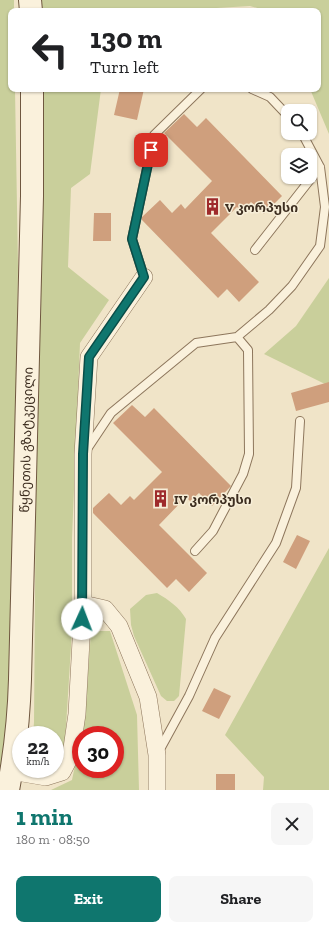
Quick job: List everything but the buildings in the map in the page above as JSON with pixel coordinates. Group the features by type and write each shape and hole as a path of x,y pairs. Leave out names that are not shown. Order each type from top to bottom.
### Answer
{"main road":[{"name":"წყნეთის გზატკეცილი","path":"10,781 19,711 32,196 32,92"}],"street":[{"path":"10,781 46,777 62,772 71,755 77,714 83,604 83,454 89,357 144,277"},
{"path":"83,604 105,609 119,626 148,697 156,755 157,790"}],"lane":[{"path":"144,277 132,239 154,135 198,92"},
{"path":"259,92 270,97 281,109"},
{"path":"83,454 111,413 196,342 237,337 269,310 292,286 320,246 325,207 320,167 306,140"},
{"path":"255,250 320,167"},
{"path":"195,551 213,531 243,474 249,454 248,350 237,337"},
{"path":"156,755 189,696 215,638 276,543 296,488 300,421"}],"green space":[{"path":"0,0 14,0 14,8 8,8 8,92 15,92 18,266 13,686 0,774"},
{"path":"36,0 329,0 329,134 311,92 321,92 321,8 257,8 250,6 217,8 37,8"},
{"path":"39,92 101,92 90,174 71,188 68,267 109,300 80,343 72,538 72,630 65,743 64,745 64,726 34,726"},
{"path":"329,278 329,386 264,354 296,326"},
{"path":"329,548 329,790 263,790 264,777 225,735"},
{"path":"157,593 173,604 186,619 179,696 174,701 167,701 161,696 134,636 131,625 130,609 146,595"},
{"path":"91,631 110,631 137,715 139,790 51,790 72,780 72,778 124,778 124,726 83,726 85,716"}],"place":[{"name":"V კორპუსი","path":"212,207"},
{"name":"IV კორპუსი","path":"161,499"}],"route":[{"path":"82,619 83,454 89,357 144,277 132,239 151,150"}]}
